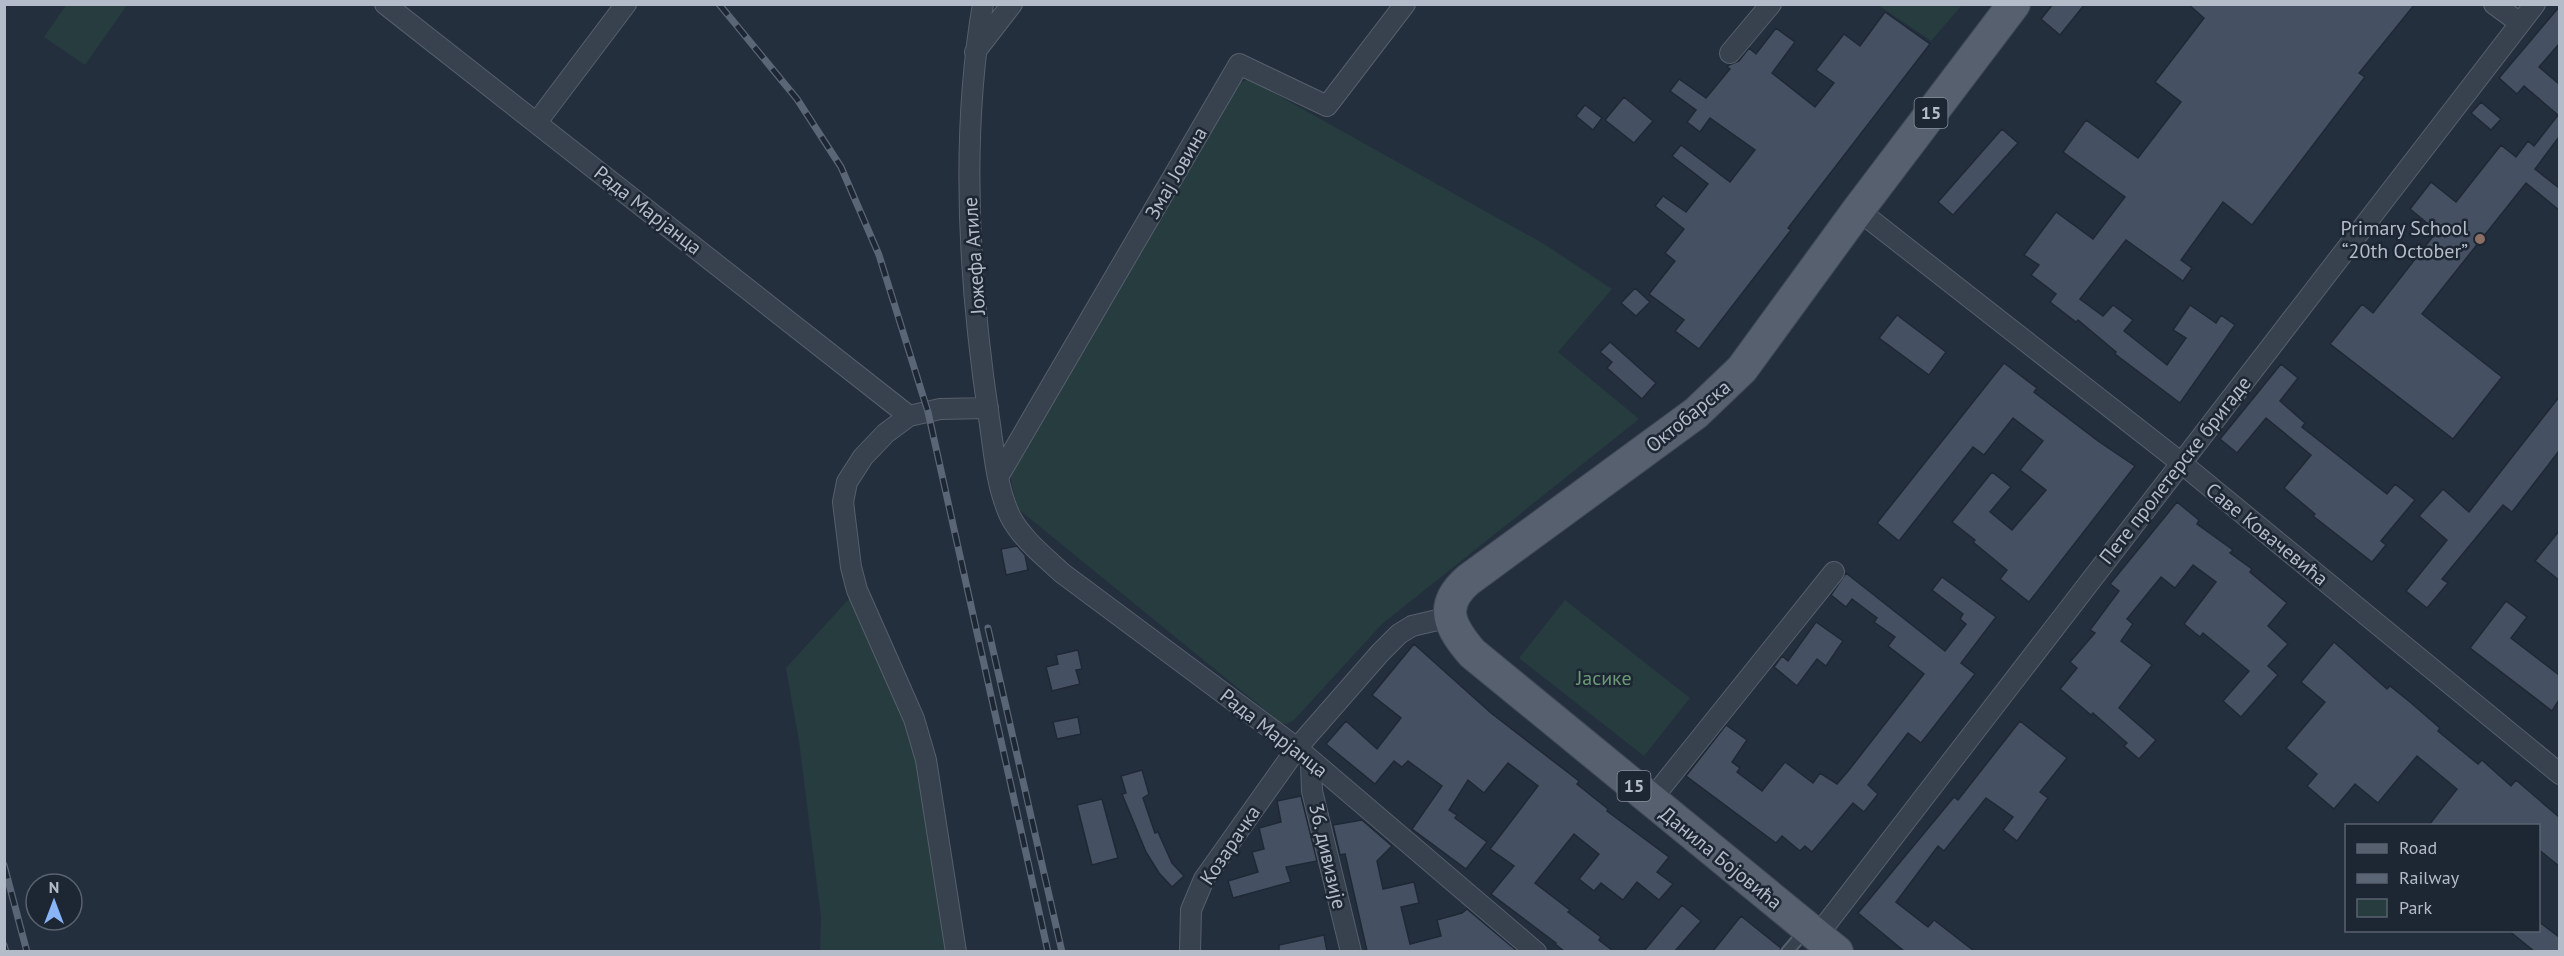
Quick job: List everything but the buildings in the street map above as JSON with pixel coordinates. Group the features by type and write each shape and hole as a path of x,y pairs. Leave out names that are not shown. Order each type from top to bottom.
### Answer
{"main road":[{"name":"Октобарска","path":"1450,618 1452,598 1462,585 1696,413 1727,386 2014,4"},
{"name":"Данила Бојовића","path":"1450,618 1453,630 1472,653 1651,800 1812,942"}],"street":[{"name":"Рада Марјанца","path":"385,4 909,416"},
{"path":"537,122 626,4"},
{"name":"Јожефа Атиле","path":"982,4 974,53 969,209 988,408 998,477 1011,518"},
{"path":"974,53 1012,4"},
{"name":"Змај Јовина","path":"998,477 1239,64 1328,106 1405,4"},
{"path":"1730,53 1771,4"},
{"path":"2494,4 2520,24"},
{"name":"Пете пролетерске бригаде","path":"1812,942 2535,4"},
{"name":"Саве Ковачевића","path":"1858,210 2180,462 2559,774"},
{"path":"956,951 926,760 914,719 857,590 843,518 845,490 854,470 886,433 909,416 940,409 988,408"},
{"name":"Рада Марјанца","path":"1011,518 1041,554 1062,573 1304,754 1536,951"},
{"path":"1651,800 1834,573"},
{"path":"1304,754 1380,652 1399,634 1412,626 1450,618"},
{"name":"Козарачка","path":"1190,951 1191,910 1204,879 1304,754"},
{"name":"36. дивизије","path":"1304,754 1351,951"}],"green space":[{"path":"67,4 127,5 85,65 44,37"},
{"path":"1878,5 1962,5 1931,41"},
{"path":"1249,79 1544,244 1612,289 1558,352 1639,419 1382,624 1294,720 1287,724 1281,723 1017,508 1009,471 1236,84"},
{"path":"857,590 914,719 956,951 820,951 821,917 799,741 786,668"},
{"name":"Јасике","path":"1565,600 1690,698 1644,756 1519,658"}],"railway":[{"path":"719,4 797,99 841,167 879,255 928,412 1048,952"},
{"path":"988,628 1062,952"},
{"path":"4,865 27,952"},
{"path":"4,945 6,952"}],"place":[{"name":"Primary School “20th October”","path":"2480,239"}]}
